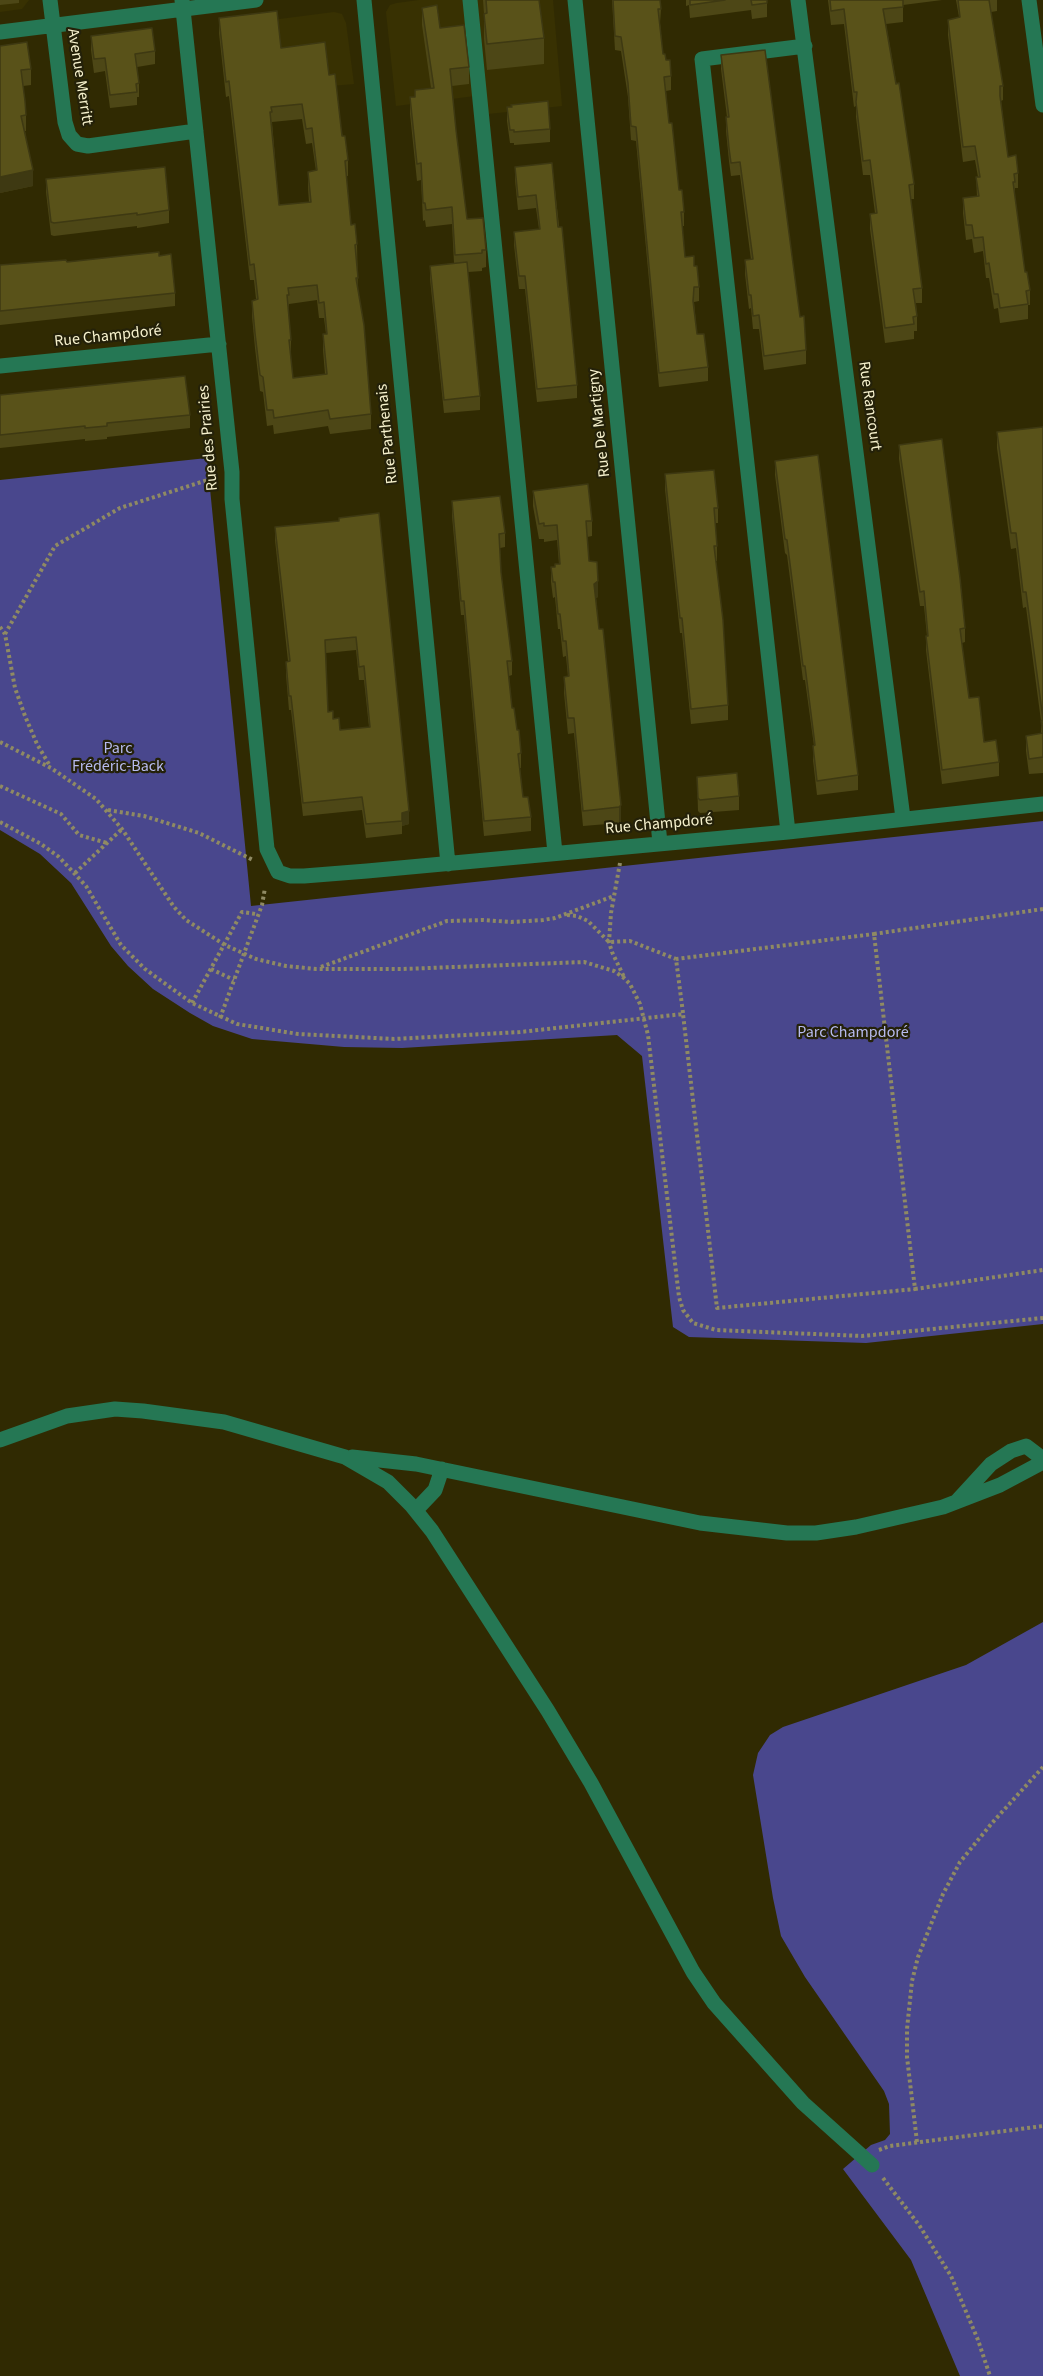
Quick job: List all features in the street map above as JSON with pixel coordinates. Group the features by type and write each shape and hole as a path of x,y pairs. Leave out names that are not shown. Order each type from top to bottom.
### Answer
{"street":[{"name":"Avenue Merritt","path":"50,0 65,122 69,135 77,144 88,146 196,130"},
{"path":"0,32 53,26 182,5 256,0"},
{"name":"Rue Parthenais","path":"364,0 448,864"},
{"path":"470,0 555,853"},
{"name":"Rue De Martigny","path":"575,0 660,843"},
{"name":"Rue Rancourt","path":"798,0 903,818"},
{"path":"1029,0 1043,105"},
{"name":"Rue des Prairies","path":"182,5 232,472 232,499 267,849 278,872"},
{"path":"788,831 702,59 805,46"},
{"name":"Rue Champdoré","path":"0,366 219,344"},
{"name":"Rue Champdoré","path":"278,872 290,876 304,876 448,864 1043,804"},
{"path":"0,1440 36,1425 67,1416 115,1409 143,1411 224,1422 345,1457 366,1467 388,1482 416,1510 432,1531 591,1783 693,1972 714,2003 803,2103 872,2165"},
{"path":"345,1457 373,1458 442,1469 700,1522 787,1533 816,1533 856,1527 957,1502 999,1485 1043,1460 1026,1446 1011,1451 991,1464 957,1502"},
{"path":"416,1510 435,1490 442,1469"}],"path":[{"path":"5,634 55,546 120,508 232,472"},
{"path":"0,627 5,634 15,688 37,744 51,768"},
{"path":"0,742 51,768 81,788 107,810 174,907 186,920 203,933 256,959 286,966 316,969 403,969 577,962 606,968 624,978"},
{"path":"0,786 61,814 80,835 107,843"},
{"path":"107,810 144,816 199,833 278,872"},
{"path":"0,822 42,844 75,873 86,886 122,945 145,969 192,1003 220,1018 276,1031 394,1039 520,1032 683,1014"},
{"path":"75,873 122,830"},
{"path":"624,846 614,896 609,942 617,965 634,991 644,1018 661,1133 666,1200 679,1297 683,1310 693,1323 716,1330 862,1336 1043,1318"},
{"path":"220,1018 256,915 262,905 266,888"},
{"path":"316,969 447,921 543,920 614,896"},
{"path":"563,915 577,916 588,921 609,942 630,941 676,959 874,934 1043,909"},
{"path":"192,1003 242,912 256,915"},
{"path":"874,934 915,1288"},
{"path":"676,959 717,1308 915,1288 1043,1270"},
{"path":"212,969 234,980"},
{"path":"917,2142 907,2029 912,1981 918,1957 943,1894 960,1862 1043,1767"},
{"path":"990,2376 964,2305 935,2248 920,2224 872,2165 874,2154 881,2148 917,2142 1043,2126"}],"shaded area":[{"path":"0,0 29,0 22,9 0,12"},
{"path":"419,0 465,0 475,96 396,106 386,12 390,5"},
{"path":"476,0 553,0 562,106 488,114"},
{"path":"334,12 342,14 346,23 354,84 285,90 272,20"}],"green space":[{"path":"207,458 251,906 1043,821 1043,1324 866,1343 689,1337 673,1327 642,1056 617,1035 402,1048 344,1047 252,1039 213,1026 190,1013 153,989 128,966 111,946 71,883 40,854 0,830 0,480"},
{"path":"1043,1622 1043,2376 960,2376 911,2260 843,2169 871,2145 885,2140 890,2134 889,2104 884,2091 805,1977 781,1936 753,1775 758,1753 770,1735 783,1727 966,1665"}],"building":[{"path":"486,0 539,0 544,38 487,44 484,14 487,13"},
{"path":"613,0 660,0 661,9 658,9 663,54 666,60 670,60 671,76 664,77 669,123 672,123 679,190 682,190 684,212 681,212 685,257 694,256 694,266 697,266 699,287 694,287 693,301 697,334 704,334 708,367 659,373 636,127 631,126 628,83 621,37 615,36"},
{"path":"690,0 725,0 690,5"},
{"path":"751,0 767,0 767,3 752,5"},
{"path":"830,0 903,0 903,7 883,9 896,84 899,83 914,184 909,185 922,288 913,289 917,316 913,317 914,324 885,328 870,214 877,213 870,160 863,161 856,102 857,92 854,92 844,9 831,11"},
{"path":"958,0 989,0 1003,86 1000,86 1000,96 1008,157 1016,155 1018,173 1014,174 1015,182 1013,182 1025,272 1027,272 1030,290 1026,291 1028,304 1000,308 998,294 994,294 989,263 986,264 983,237 974,238 972,225 966,225 963,198 979,196 976,177 980,177 975,146 963,147 948,20 960,17"},
{"path":"437,5 440,28 464,25 469,67 450,69 467,219 483,218 486,250 482,250 482,253 455,255 452,207 426,210 425,203 423,203 421,163 417,164 410,97 415,97 415,90 434,88 422,8"},
{"path":"277,11 281,48 325,42 329,75 335,74 342,136 345,136 348,160 345,161 351,225 355,224 358,278 356,278 364,325 371,414 330,419 328,410 274,418 273,410 267,410 263,377 260,375 252,301 258,299 254,264 250,265 229,81 226,82 219,18","holes":["302,104 306,129 312,128 317,170 308,172 311,202 279,205 271,107","317,285 319,303 324,302 327,334 323,334 327,374 293,378 289,340 291,340 288,288"]},
{"path":"152,28 155,51 135,54 139,83 136,84 137,92 110,95 105,58 94,59 91,36"},
{"path":"27,42 31,69 21,70 26,115 21,116 33,170 0,177 0,46"},
{"path":"765,50 800,317 804,316 806,350 764,356 759,315 753,316 751,295 749,295 745,260 753,259 740,162 731,163 726,117 729,117 721,55"},
{"path":"548,101 550,129 514,132 510,130 507,107"},
{"path":"552,163 558,227 562,227 577,385 537,389 525,276 519,276 514,232 540,229 536,195 518,197 515,167"},
{"path":"165,167 169,210 51,222 46,179"},
{"path":"159,252 159,256 171,254 175,293 0,311 0,265 66,260 67,262"},
{"path":"467,262 480,396 444,400 430,266"},
{"path":"185,376 190,415 107,423 107,426 85,428 85,426 0,435 0,395"},
{"path":"1043,427 1043,719 1026,592 1023,592 1016,533 1011,533 997,432"},
{"path":"942,439 960,578 965,628 960,629 969,698 979,697 984,742 996,740 999,762 942,770 926,636 928,636 924,591 920,592 899,445"},
{"path":"818,455 858,775 817,781 805,666 803,666 775,461"},
{"path":"714,470 718,508 714,508 717,546 714,546 723,620 728,705 691,709 665,474"},
{"path":"588,484 592,521 586,521 589,561 597,562 598,581 594,584 599,629 603,629 621,805 583,811 574,718 568,718 564,677 569,676 566,641 563,641 551,567 560,564 557,525 539,524 533,491"},
{"path":"500,496 505,533 499,534 501,572 512,661 507,661 512,708 514,708 517,730 519,730 521,753 518,754 523,797 528,797 531,817 484,821 464,601 461,601 452,501"},
{"path":"379,513 409,811 402,813 402,821 366,824 362,797 303,803 291,696 289,696 286,662 290,661 275,527 339,521 339,518","holes":["356,637 359,667 364,666 370,727 340,730 339,718 333,719 333,711 328,712 325,640"]},
{"path":"1043,733 1043,757 1029,759 1026,736"},
{"path":"737,773 739,796 700,800 698,798 697,777"}],"park label":[{"name":"Parc Frédéric-Back","path":"118,758"},
{"name":"Parc Champdoré","path":"853,1033"}]}
